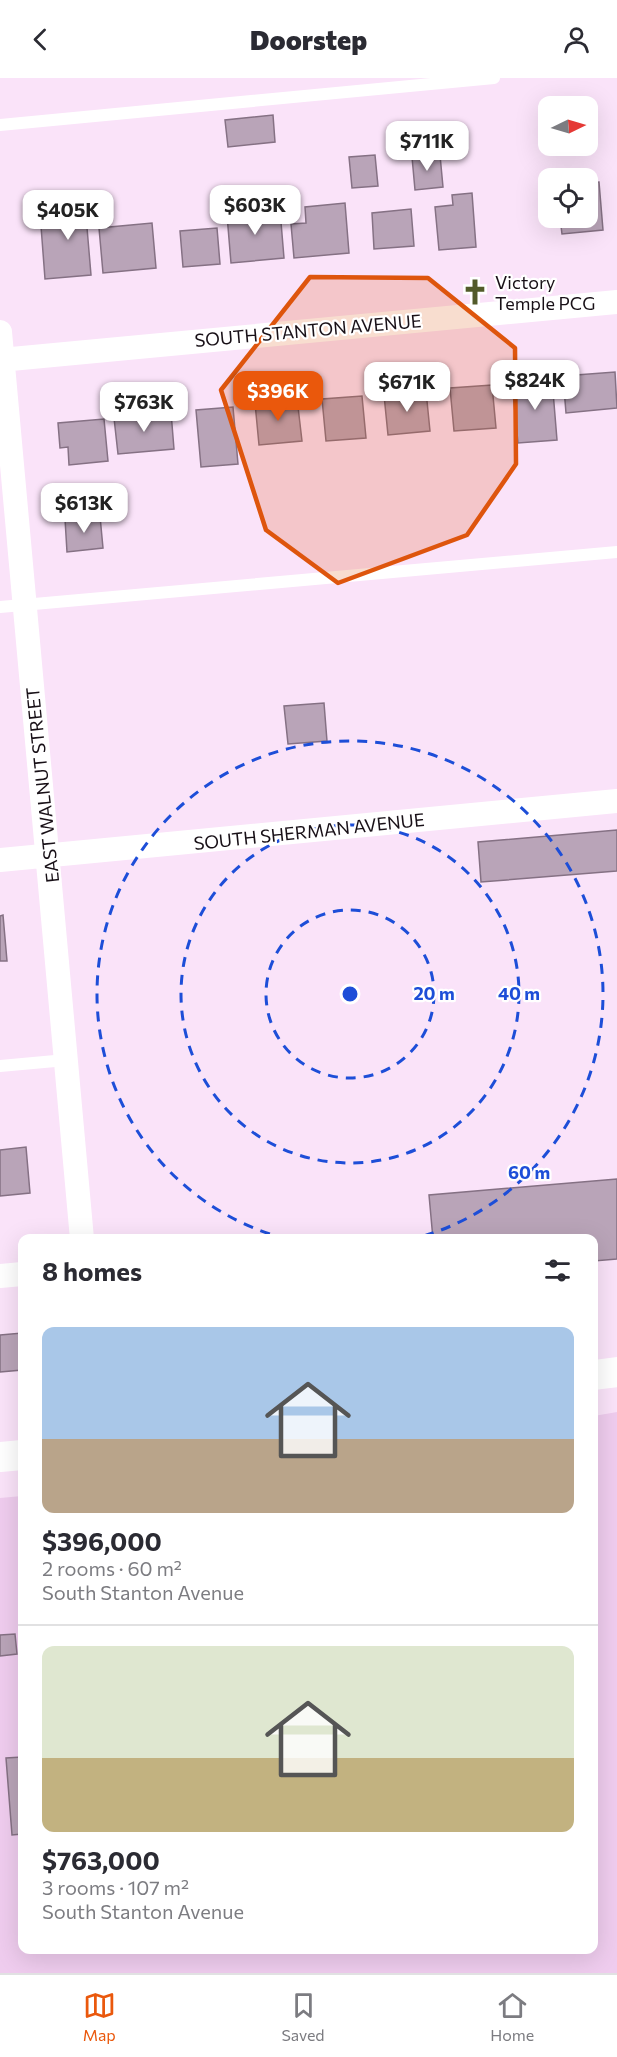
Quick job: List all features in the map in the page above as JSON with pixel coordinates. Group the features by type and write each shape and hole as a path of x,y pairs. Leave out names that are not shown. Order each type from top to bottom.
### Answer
{"street":[{"name":"SOUTH STANTON AVENUE","path":"1,359 617,302"},
{"name":"EAST WALNUT STREET","path":"0,332 82,1234"},
{"name":"SOUTH SHERMAN AVENUE","path":"0,860 617,801"},
{"path":"0,1276 18,1274"},
{"path":"598,1374 617,1372"},
{"path":"0,1457 18,1455"}],"lane":[{"path":"0,124 494,78"},
{"path":"0,607 617,552"},
{"path":"0,1066 66,1060"}],"highlighted area":[{"path":"310,277 428,278 515,348 516,464 467,535 338,583 266,530 221,390"}],"shaded area":[{"path":"617,1412 617,1973 0,1973 0,1498 18,1496 18,1954 598,1954 598,1415"}],"building":[{"path":"273,115 275,142 228,147 225,120"},
{"path":"375,155 378,186 352,188 349,157"},
{"path":"440,155 443,187 415,190 412,157"},
{"path":"598,182 603,230 562,234 561,228 598,228"},
{"path":"84,192 91,275 45,279 41,226 62,224 59,195"},
{"path":"472,193 476,247 439,250 435,207 453,205 452,195"},
{"path":"345,203 349,253 294,258 291,224 306,223 305,207"},
{"path":"411,209 414,246 374,249 372,213"},
{"path":"280,210 284,258 231,263 227,215"},
{"path":"152,223 156,268 103,273 99,228"},
{"path":"217,228 220,264 183,267 180,231"},
{"path":"615,372 617,408 566,413 563,376"},
{"path":"552,379 557,440 518,443 512,383"},
{"path":"492,385 496,428 454,431 450,388"},
{"path":"426,391 430,431 388,435 384,395"},
{"path":"362,396 366,438 326,441 322,399"},
{"path":"297,398 302,441 259,445 255,403"},
{"path":"233,407 238,464 201,467 196,410"},
{"path":"171,412 174,449 118,454 114,418"},
{"path":"104,419 108,461 69,465 68,447 60,448 58,423"},
{"path":"100,516 103,548 67,552 65,519"},
{"path":"324,703 327,741 288,744 284,706"},
{"path":"617,830 617,871 481,882 478,842"},
{"path":"3,915 7,961 0,961 0,916"},
{"path":"26,1147 30,1193 0,1196 0,1150"},
{"path":"617,1179 617,1259 598,1261 598,1234 433,1234 429,1195"},
{"path":"18,1333 18,1370 0,1372 0,1335"},
{"path":"15,1634 17,1654 0,1656 0,1635"},
{"path":"18,1757 18,1834 12,1835 6,1758"}],"place":[{"name":"Victory Temple PCG","path":"475,292"}]}
